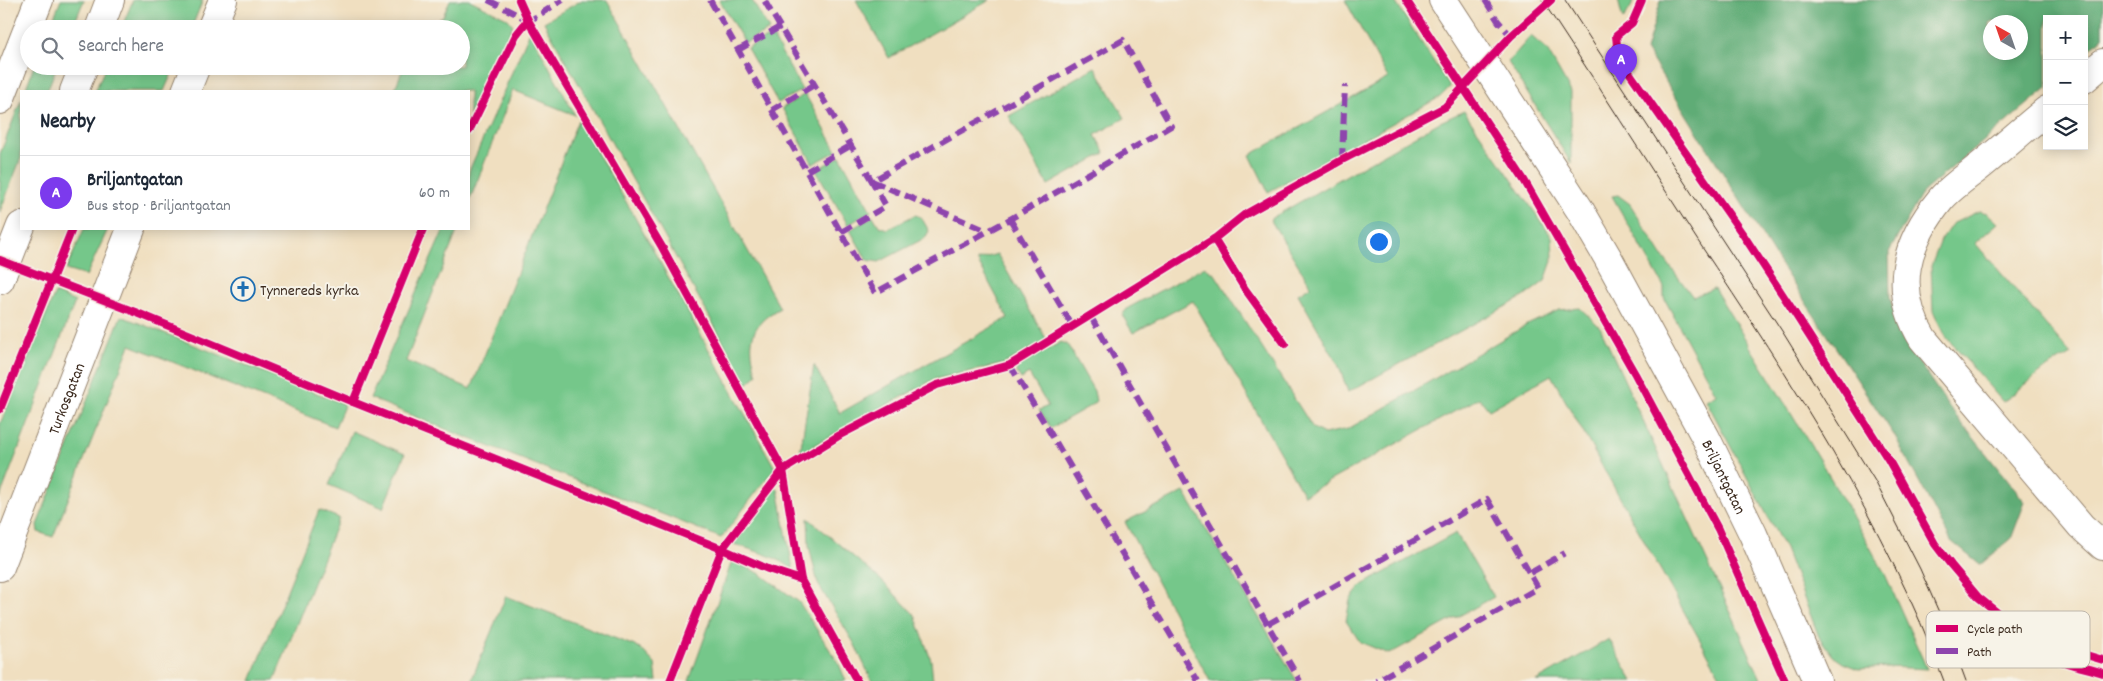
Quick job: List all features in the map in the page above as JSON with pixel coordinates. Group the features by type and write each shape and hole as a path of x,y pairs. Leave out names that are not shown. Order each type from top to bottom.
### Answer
{"street":[{"path":"31,20 39,0"},
{"path":"102,20 110,0"},
{"path":"214,20 222,0"},
{"name":"Briljantgatan","path":"1443,0 1580,210 1608,258 1706,438 1753,534 1816,681"},
{"path":"0,100 20,49"},
{"path":"2088,76 2103,63"},
{"path":"74,90 80,75"},
{"path":"186,90 192,75"},
{"path":"2043,113 1942,198 1921,228 1912,247 1905,277 1907,302 1912,321 1923,339 2081,526 2103,546"},
{"path":"0,280 20,229"},
{"name":"Turkosgatan","path":"0,567 132,230"}],"green space":[{"path":"61,0 84,0 76,20 53,20"},
{"path":"133,0 203,0 195,20 125,20"},
{"path":"450,0 470,0 507,18 513,25 470,114 470,90 394,90 400,75 470,75 470,20 437,20 443,16"},
{"path":"582,0 607,0 780,308 770,314 756,328 753,336 752,353 757,375 747,384 544,22"},
{"path":"719,0 752,0 769,30 745,43"},
{"path":"856,0 990,0 889,58"},
{"path":"1345,0 1394,0 1450,87 1440,97 1268,192 1250,155 1388,78"},
{"path":"1618,0 1635,0 1623,20"},
{"path":"1661,0 2103,0 2103,37 2088,51 2088,15 2043,15 2043,91 1923,192 1889,252 1890,298 1901,336 1952,411 2025,502 2011,539 1980,565 1951,541 1894,435 1776,258 1646,50"},
{"path":"530,31 575,115 513,90 470,199 470,169"},
{"path":"772,35 802,90 778,103 747,48"},
{"path":"1531,36 1547,50 1571,92 1571,163 1508,62"},
{"path":"1095,67 1125,118 1095,135 1105,153 1048,185 1009,116"},
{"path":"31,75 53,75 47,90 25,90"},
{"path":"102,75 171,75 164,90 95,90"},
{"path":"805,94 837,151 813,164 782,108"},
{"path":"20,103 20,161 0,212 0,154"},
{"path":"1464,111 1552,237 1553,258 1545,281 1525,296 1348,392 1338,364 1298,294 1311,286 1270,219 1438,123"},
{"path":"578,120 628,205 775,468 721,538 370,398 444,230 458,230 406,361 471,389"},
{"path":"840,156 871,211 848,225 816,170"},
{"path":"1618,195 1630,204 1661,254 1693,297 1714,288 1833,482 1884,572 1927,669 1888,667 1858,669 1843,663 1833,656 1819,637 1785,549 1706,400 1716,394 1664,298 1664,287 1612,196"},
{"path":"1979,211 1987,213 1998,223 1975,243 2071,354 2048,367 2003,402 1946,337 1933,311 1931,266 1941,240 1952,224"},
{"path":"915,215 921,217 929,231 925,238 879,262 867,260 850,230 873,216 879,226 887,229"},
{"path":"84,230 108,230 86,276 66,270"},
{"path":"997,254 1047,340 1004,364 935,379 800,453 814,365 840,413 1008,318 977,260"},
{"path":"1204,267 1215,274 1313,428 1324,434 1348,429 1525,326 1559,310 1580,308 1600,327 1762,681 1723,681 1551,375 1489,410 1479,398 1304,495 1193,301 1133,333 1122,315 1128,308"},
{"path":"55,293 75,302 0,497 0,424"},
{"path":"121,316 342,403 344,406 335,427 130,345 53,537 38,532 37,525"},
{"path":"1061,342 1067,344 1094,391 1096,401 1051,428 1039,410 1048,406 1029,374 1021,379 1016,371 1018,366"},
{"path":"352,431 405,454 383,508 329,485"},
{"path":"775,486 778,489 793,569 772,557 734,544 732,539"},
{"path":"1184,492 1297,681 1210,681 1125,522"},
{"path":"319,510 339,518 274,681 251,681"},
{"path":"808,518 882,581 915,615 931,660 933,681 872,681 854,643 818,584 809,546"},
{"path":"1456,533 1494,597 1389,654 1360,642 1346,621 1350,600 1362,585"},
{"path":"732,561 759,573 799,602 839,664 846,681 689,681"},
{"path":"506,596 640,648 655,664 657,681 471,681"},
{"path":"1609,639 1633,681 1536,681"}],"tram line":[{"path":"1542,0 1767,346 1834,454 1894,565 1926,637"},
{"path":"1565,0 1782,331 1875,481 1920,569 1938,611"},
{"path":"1939,668 1944,681"},
{"path":"1961,668 1966,681"}],"marked path":[{"path":"488,0 528,20"},
{"path":"526,23 563,0"},
{"path":"710,0 875,293 1010,219 1171,126 1123,40 872,181 764,0"},
{"path":"1485,0 1498,21 1511,36"},
{"path":"738,50 780,27"},
{"path":"772,110 814,85"},
{"path":"1342,160 1345,85"},
{"path":"807,171 850,146"},
{"path":"872,181 987,231"},
{"path":"841,232 886,206 872,181"},
{"path":"1010,219 1073,327"},
{"path":"1091,317 1300,681"},
{"path":"1010,365 1198,681"},
{"path":"1268,624 1487,499 1538,588 1376,681"},
{"path":"1530,573 1565,553"}],"cycle path":[{"path":"519,0 528,20 662,247 783,470 801,580"},
{"path":"1406,0 1524,180 1635,374 1718,529 1785,681"},
{"path":"670,681 722,549 783,470 840,435 937,385 1010,365 1214,239 1244,215 1342,160 1445,107 1511,36 1551,0"},
{"path":"1642,0 1632,23 1616,36 1618,55 1622,62 1744,236 1792,309 1888,459 1935,544 1978,597 1995,611"},
{"path":"470,129 516,35 528,20"},
{"path":"0,409 72,230"},
{"path":"353,402 423,230"},
{"path":"1214,239 1245,289 1285,344"},
{"path":"0,260 135,312 768,569 801,580 857,681"},
{"path":"2090,656 2103,660"},
{"path":"2085,668 2103,673"}],"place":[{"name":"Briljantgatan","path":"1621,85"},
{"name":"Tynnereds kyrka","path":"243,289"}]}
